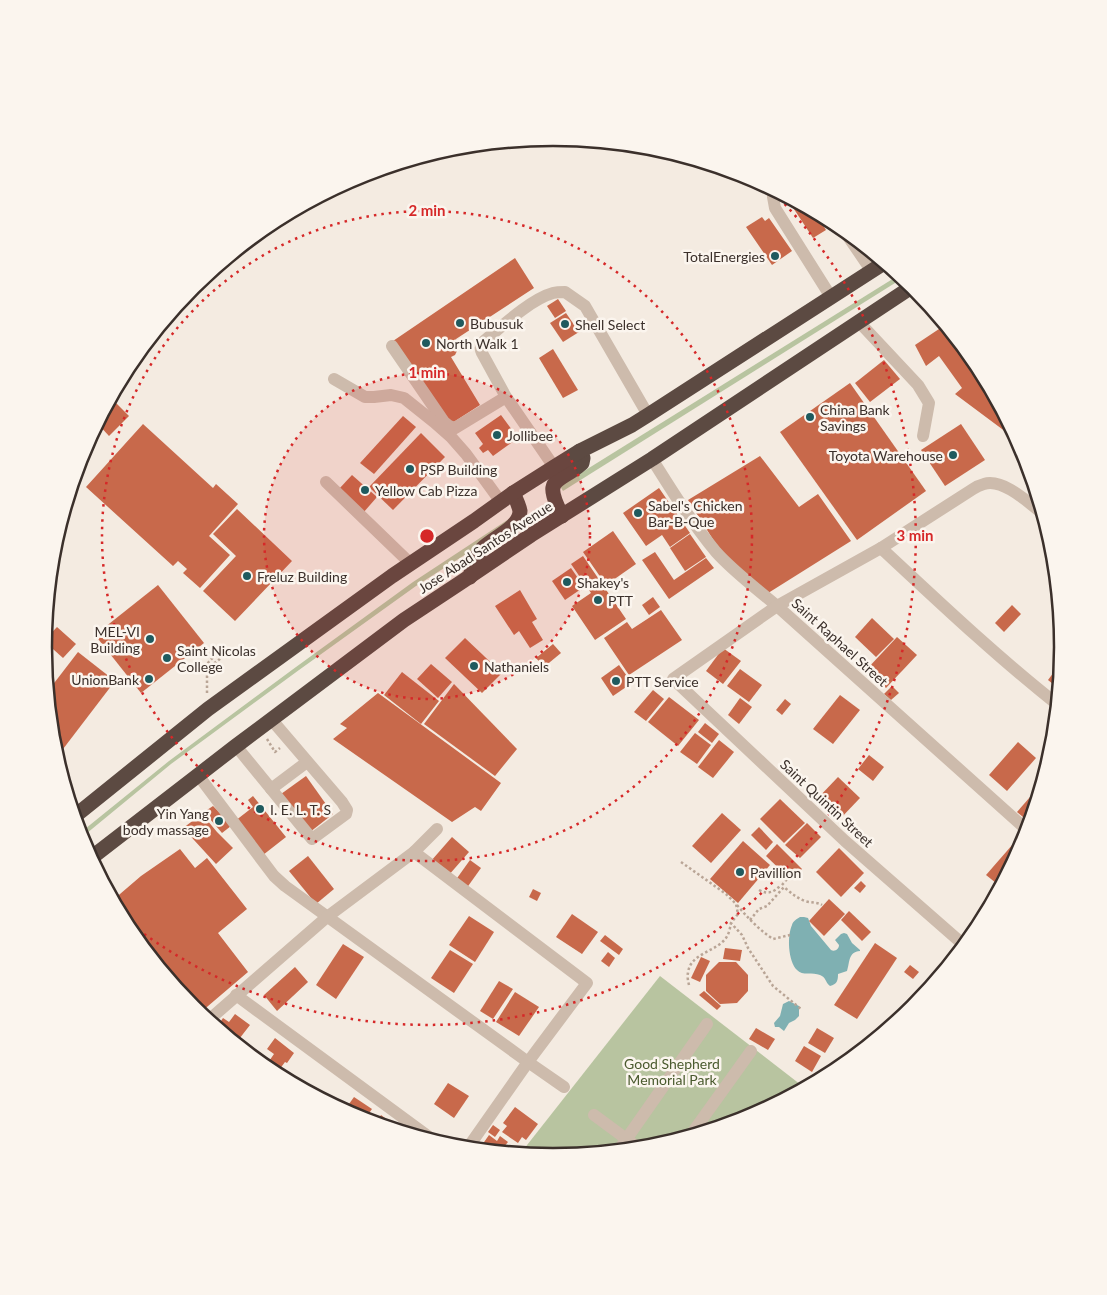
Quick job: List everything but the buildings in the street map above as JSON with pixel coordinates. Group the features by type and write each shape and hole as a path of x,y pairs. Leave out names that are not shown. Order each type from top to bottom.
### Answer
{"highway":[{"name":"Jose Abad Santos Avenue","path":"80,812 208,709 507,498 580,451 648,415 878,266"},
{"name":"Jose Abad Santos Avenue","path":"97,853 271,719 404,620 906,291"},
{"path":"562,516 553,496 553,486 558,479 582,462 583,458 580,451"},
{"path":"470,577 472,565 482,549 508,530 518,520 520,510 507,498"}],"street":[{"path":"774,198 775,208 831,297"},
{"path":"554,467 506,397 482,354 481,345 506,322 534,302 553,294 565,292 585,306 648,415"},
{"path":"859,322 918,385 929,403 923,436"},
{"path":"392,346 444,422 449,426 455,428 506,397"},
{"path":"334,379 366,397 392,395 404,398 451,437 507,498"},
{"name":"Saint Raphael Street","path":"652,459 694,523 717,553 1022,824"},
{"path":"326,482 411,564"},
{"path":"777,606 881,548 973,489 986,483 1000,484 1034,507"},
{"path":"881,548 974,634 1051,700"},
{"name":"Saint Quintin Street","path":"777,606 672,679 845,841 959,941"},
{"path":"236,746 312,839 346,814 347,810 271,719"},
{"path":"271,789 307,762"},
{"path":"198,775 274,876 285,886 564,1087"},
{"path":"214,1015 326,917 414,852 437,829"},
{"path":"414,852 587,983 471,1141"},
{"path":"236,995 419,1130"},
{"path":"623,1143 707,1024"},
{"path":"696,1127 751,1052"},
{"path":"594,1115 632,1142"}],"path":[{"path":"208,709 207,664 216,654 221,658 212,665"},
{"path":"681,862 726,894 750,920 773,939 790,935"},
{"path":"750,920 760,909 767,906 787,880"},
{"path":"759,890 764,893 770,892 783,886"},
{"path":"783,886 807,902 822,905"},
{"path":"689,985 688,972 693,961 718,946 726,938 731,923 738,914 736,904"},
{"path":"731,923 742,935 748,948 773,986 801,1009"}],"green space":[{"path":"893,279 896,282 563,491 560,486"},
{"path":"512,517 514,520 474,549 416,586 299,670 171,764 88,832 86,828 169,761 413,582"},
{"name":"Good Shepherd Memorial Park","path":"660,976 799,1084 775,1097 715,1122 651,1139 586,1147 525,1147"}],"water":[{"path":"800,917 808,918 811,926 831,950 838,949 839,945 835,940 844,933 860,950 851,955 847,971 838,974 837,982 830,986 822,976 799,972 794,966 790,955 789,935 795,920"},
{"path":"789,1001 799,1006 799,1016 789,1023 784,1031 779,1027 775,1027 774,1023 780,1016 783,1004"}],"place":[{"name":"TotalEnergies","path":"775,256"},
{"name":"Bubusuk","path":"460,323"},
{"name":"Shell Select","path":"565,324"},
{"name":"North Walk 1","path":"426,343"},
{"name":"China Bank Savings","path":"810,417"},
{"name":"Jollibee","path":"497,435"},
{"name":"Toyota Warehouse","path":"953,455"},
{"name":"PSP Building","path":"410,469"},
{"name":"Yellow Cab Pizza","path":"365,490"},
{"name":"Sabel's Chicken Bar-B-Que","path":"638,513"},
{"name":"Freluz Building","path":"247,576"},
{"name":"Shakey's","path":"567,582"},
{"name":"PTT","path":"598,600"},
{"name":"MEL-VI Building","path":"150,639"},
{"name":"Saint Nicolas College","path":"167,658"},
{"name":"Nathaniels","path":"474,666"},
{"name":"UnionBank","path":"149,679"},
{"name":"PTT Service","path":"616,681"},
{"name":"I. E. L. T. S","path":"260,809"},
{"name":"Yin Yang body massage","path":"219,821"},
{"name":"Pavillion","path":"740,872"}]}
